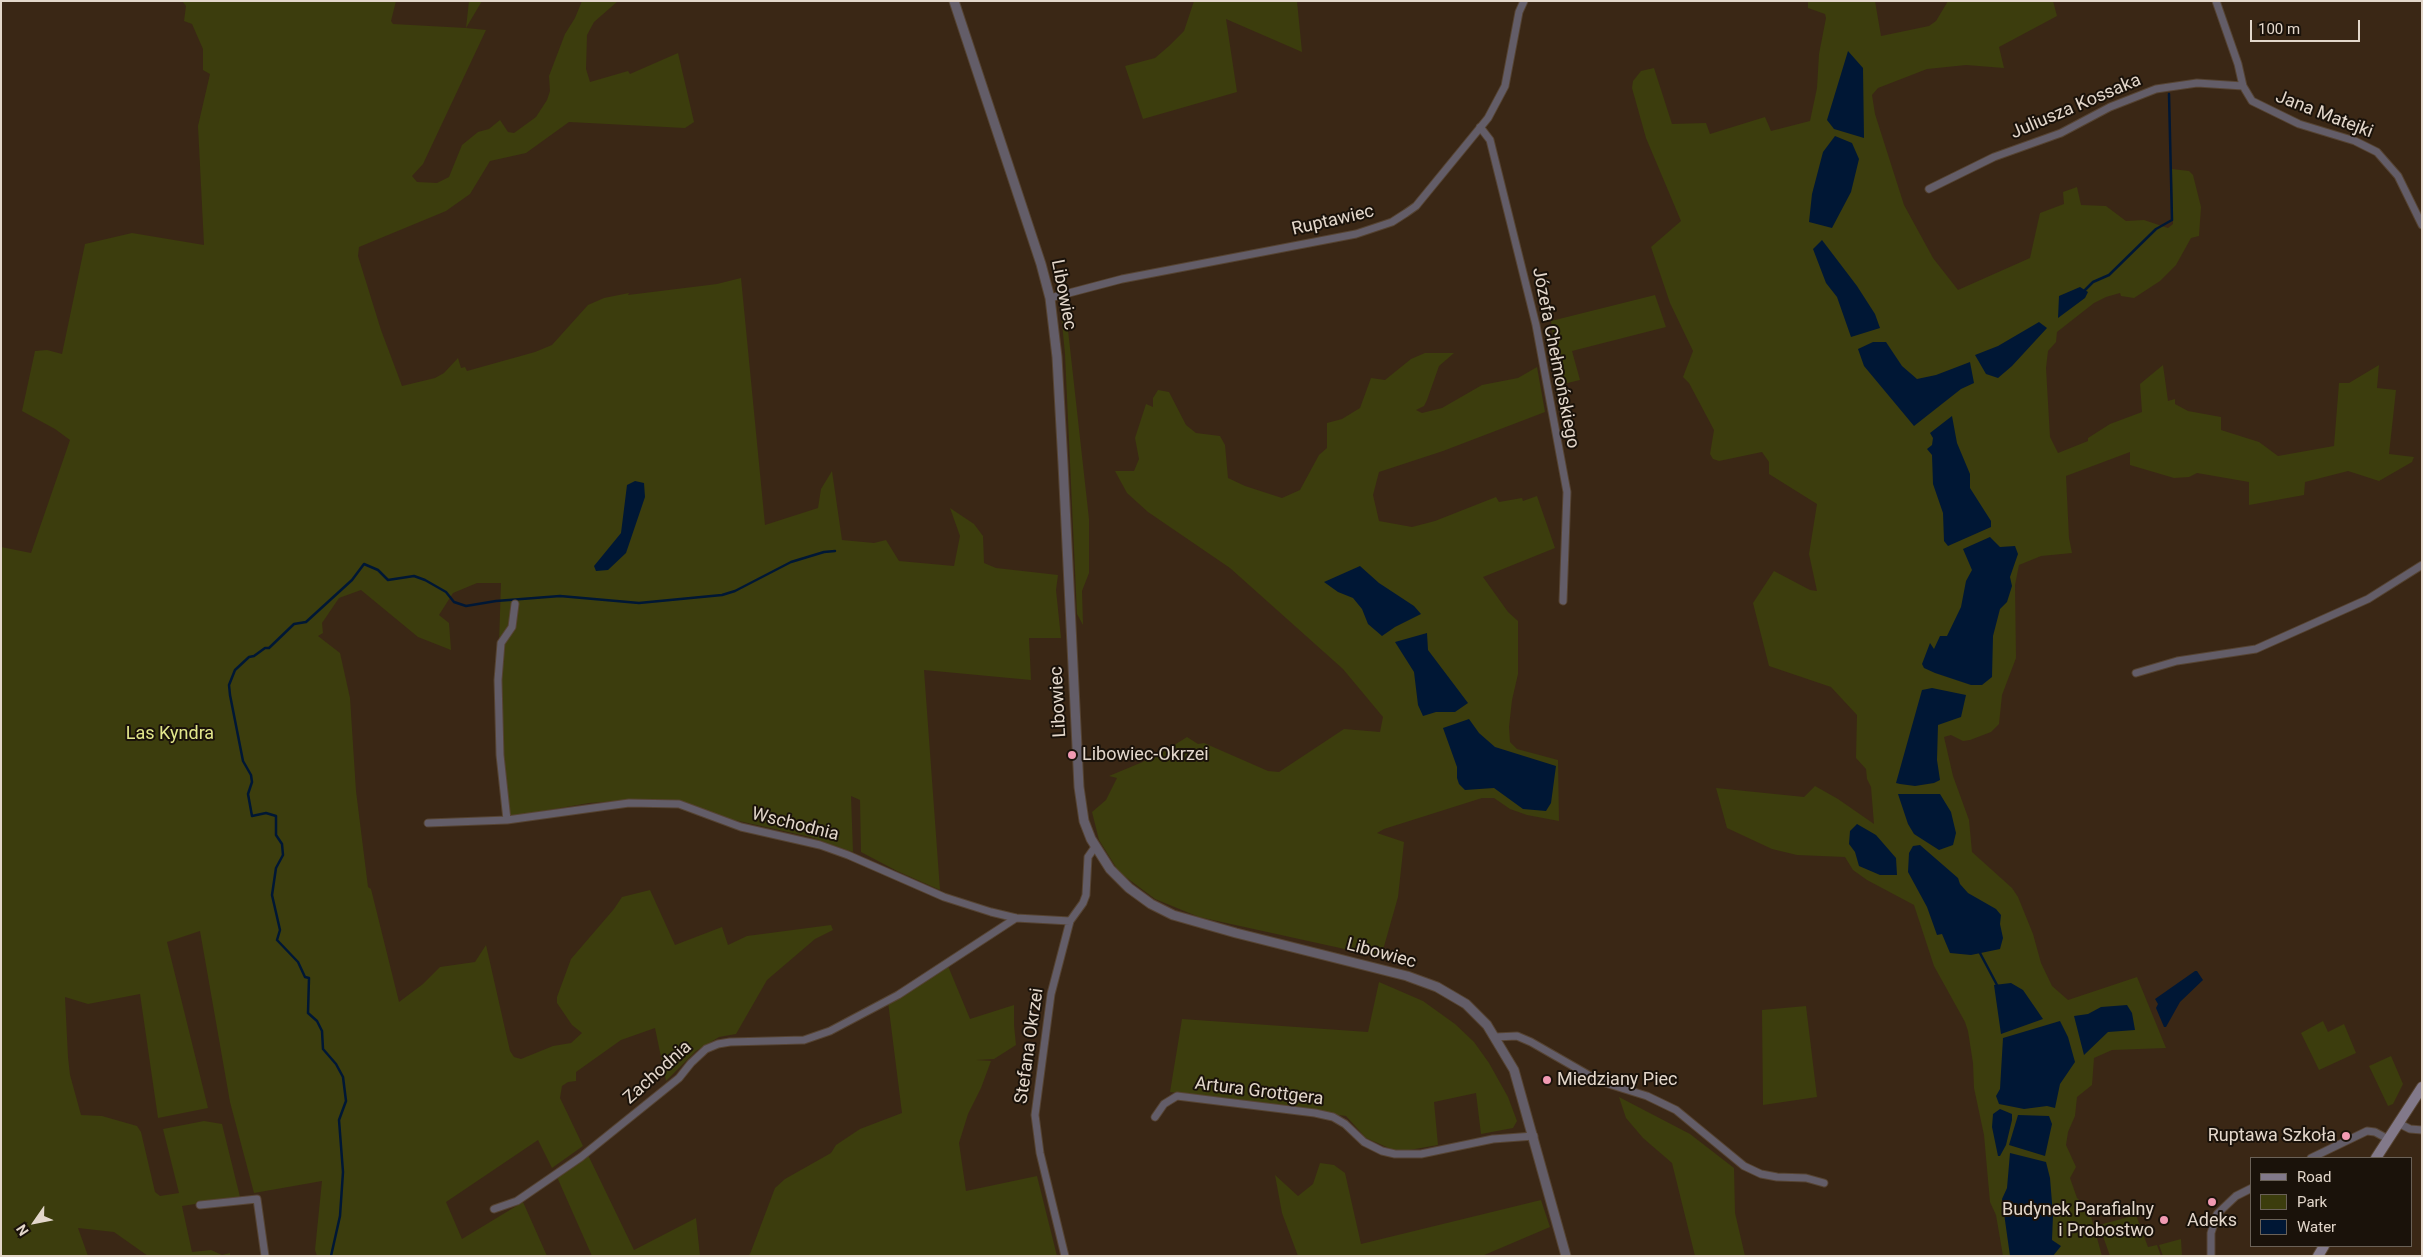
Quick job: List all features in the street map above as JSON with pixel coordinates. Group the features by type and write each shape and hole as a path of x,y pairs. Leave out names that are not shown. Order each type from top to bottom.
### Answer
{"main road":[{"path":"2377,1157 2422,1087"}],"street":[{"name":"Libowiec","path":"954,1 1038,255 1050,298 1057,357 1079,787 1084,820 1095,847 1110,869 1129,888 1151,904 1173,915 1236,934 1407,976 1437,987 1466,1004 1495,1037 1514,1070 1566,1256"},
{"name":"Ruptawiec","path":"1050,298 1122,279 1356,234 1392,222 1416,206 1488,118 1505,86 1519,12 1524,1"},
{"name":"Jana Matejki","path":"2216,1 2238,64 2243,86 2252,102 2299,124 2355,141 2377,152 2398,176 2422,225"},
{"name":"Juliusza Kossaka","path":"1929,189 1994,157 2061,133 2110,107 2156,89 2198,83 2243,86"},
{"name":"Józefa Chełmońskiego","path":"1480,127 1490,140 1536,326 1566,492 1564,601"},
{"path":"2136,673 2178,662 2256,649 2368,599 2422,565"},
{"path":"507,820 500,755 498,680 501,643 512,627 515,604"},
{"name":"Wschodnia","path":"428,823 507,820 583,807 629,803 657,802 679,804 741,827 827,847 890,872 944,897 1016,918 1070,921"},
{"name":"Stefana Okrzei","path":"1065,1256 1040,1153 1035,1115 1051,994 1070,921 1083,904 1086,895 1088,857 1095,847"},
{"name":"Zachodnia","path":"494,1209 517,1200 581,1157 665,1090 706,1049 730,1042 804,1040 830,1032 898,995 1016,918"},
{"path":"1495,1037 1517,1036 1531,1042 1598,1081 1647,1096 1676,1110 1744,1166 1752,1170 1777,1177 1806,1178 1824,1183"},
{"name":"Artura Grottgera","path":"1155,1117 1164,1104 1177,1096 1315,1113 1333,1117 1346,1124 1364,1142 1382,1151 1395,1154 1421,1154 1493,1139 1534,1136"},
{"path":"2398,1123 2410,1129 2422,1130"},
{"path":"2313,1157 2367,1131 2375,1132 2388,1138"},
{"path":"2211,1256 2211,1233 2218,1214 2236,1196 2250,1189"},
{"path":"200,1206 257,1199 266,1256"}],"green space":[{"name":"Las Kyndra","path":"182,1 396,1 391,21 393,24 486,30 423,164 412,176 417,182 437,183 449,177 462,145 478,132 489,129 500,120 508,132 514,133 536,117 547,100 550,91 549,76 565,34 575,18 582,1 618,1 594,22 587,35 586,69 590,82 628,71 630,74 678,53 694,122 685,128 569,122 526,153 490,161 470,194 446,211 359,247 358,256 381,330 402,386 435,378 444,373 458,358 461,368 465,367 467,371 535,352 552,345 588,305 604,298 629,293 628,295 717,284 741,278 765,525 818,508 821,489 832,471 842,540 874,543 886,540 899,561 954,566 960,536 950,508 974,524 983,536 984,563 996,568 1058,575 1056,590 1061,638 1029,638 1031,680 924,670 940,890 897,871 861,852 860,800 851,796 853,852 810,837 721,817 692,807 633,800 589,803 503,818 499,644 501,583 477,583 453,593 439,615 449,623 451,650 418,637 361,590 339,598 322,623 323,633 318,636 340,653 350,698 356,791 368,887 371,889 399,1002 423,984 440,967 475,962 486,945 510,1051 514,1057 521,1059 553,1046 571,1043 582,1033 572,1025 557,1003 557,997 571,959 622,897 650,890 675,945 722,927 728,945 747,936 831,925 833,930 815,939 767,980 736,1034 719,1037 696,1051 666,1081 655,1028 621,1040 576,1072 576,1081 568,1082 562,1086 560,1098 583,1146 552,1168 538,1140 446,1202 462,1239 523,1202 547,1256 317,1256 315,1250 322,1181 254,1193 230,1102 200,931 167,942 208,1108 158,1118 140,994 88,1004 65,997 68,1057 70,1075 81,1115 102,1116 137,1126 141,1132 155,1192 160,1196 179,1193 163,1129 204,1121 222,1124 240,1197 182,1206 192,1252 211,1250 222,1255 230,1253 230,1256 148,1256 114,1232 78,1228 88,1256 1,1256 1,547 31,553 70,440 55,429 22,411 35,351 47,350 62,354 85,244 132,233 204,245 198,126 210,74 203,70 203,49 192,24 184,21 186,6"},
{"path":"469,1 482,1 466,28"},
{"path":"1194,1 1297,1 1302,52 1226,19 1237,92 1143,119 1125,66 1155,58 1169,46 1184,31"},
{"path":"1808,1 1875,1 1881,36 1929,26 1936,21 1948,1 2053,1 2057,16 1999,47 2004,68 1966,65 1927,69 1878,88 1872,95 1875,114 1904,205 1933,258 1958,290 2030,258 2040,213 2064,204 2063,192 2077,187 2081,205 2106,206 2126,221 2144,220 2168,228 2173,224 2172,169 2189,171 2193,175 2201,207 2199,236 2191,238 2176,265 2160,281 2134,298 2121,296 2120,293 2106,297 2094,303 2057,332 2056,342 2048,351 2046,368 2050,437 2058,453 2088,441 2088,438 2110,424 2142,412 2140,384 2163,365 2168,401 2175,399 2175,404 2188,411 2221,417 2221,430 2259,442 2278,456 2334,446 2339,383 2349,383 2379,365 2377,388 2396,390 2389,454 2414,457 2412,462 2379,481 2348,471 2305,482 2304,495 2249,505 2249,482 2197,473 2189,477 2174,478 2130,465 2130,452 2066,476 2069,538 2072,553 2041,556 2019,565 2015,585 2016,658 2002,695 1999,724 1991,732 1970,740 1963,741 1951,735 1944,737 1953,776 1969,820 1972,852 2012,888 2018,897 2033,934 2041,963 2052,986 2068,1000 2137,977 2166,1048 2112,1050 2094,1058 2092,1085 2077,1097 2075,1116 2068,1132 2066,1145 2076,1167 2070,1178 2077,1198 2089,1209 2102,1256 2003,1256 1996,1215 1990,1202 1984,1135 1974,1088 1973,1063 1968,1031 1965,1022 1934,966 1914,905 1867,880 1853,870 1845,857 1797,855 1772,849 1727,828 1716,788 1804,797 1815,786 1838,799 1874,824 1871,787 1867,779 1866,769 1856,758 1857,715 1831,687 1769,666 1753,603 1774,571 1810,590 1817,591 1809,554 1817,504 1769,474 1769,462 1762,452 1719,461 1713,459 1710,454 1714,430 1689,383 1683,377 1693,351 1670,303 1651,247 1681,221 1646,138 1632,88 1633,81 1641,71 1654,68 1672,124 1706,123 1710,134 1765,117 1771,131 1810,121 1817,88 1819,54 1826,18 1825,14 1808,8"},
{"path":"1655,295 1666,327 1572,351 1580,380 1559,385 1551,321"},
{"path":"1066,312 1089,519 1089,573 1082,591 1083,625 1077,614 1065,354 1061,313"},
{"path":"1425,353 1454,353 1439,366 1424,406 1416,410 1422,413 1442,408 1482,385 1518,378 1537,367 1545,412 1443,451 1379,472 1373,495 1379,521 1412,527 1435,521 1496,497 1499,502 1522,498 1523,501 1537,496 1555,548 1483,577 1508,612 1518,621 1518,674 1512,700 1509,727 1510,742 1517,749 1558,760 1559,821 1527,815 1510,809 1494,798 1482,798 1384,829 1377,833 1404,842 1398,897 1381,957 1199,917 1155,899 1119,872 1099,840 1092,812 1106,800 1117,778 1109,776 1157,756 1187,737 1198,744 1204,743 1268,771 1279,772 1344,729 1380,732 1383,717 1343,669 1230,568 1148,512 1127,493 1115,471 1134,471 1139,459 1135,438 1146,404 1153,407 1153,398 1158,390 1169,392 1186,425 1196,433 1220,436 1225,445 1228,478 1245,486 1282,498 1300,490 1319,455 1327,448 1327,423 1342,419 1360,408 1371,378 1385,380 1411,359"},
{"path":"948,966 970,1019 1014,1005 1016,1045 994,1059 976,1060 991,1061 981,1088 968,1114 959,1143 966,1191 1037,1176 1057,1256 747,1256 750,1254 775,1188 785,1179 831,1153 836,1145 860,1129 902,1113 888,1002"},
{"path":"1379,982 1423,1001 1455,1024 1474,1042 1489,1063 1508,1097 1517,1121 1513,1128 1481,1134 1476,1093 1434,1102 1438,1145 1398,1152 1366,1138 1346,1116 1170,1092 1182,1019 1368,1032"},
{"path":"1806,1006 1817,1097 1763,1105 1762,1010"},
{"path":"2323,1021 2328,1032 2344,1024 2356,1053 2319,1070 2301,1033"},
{"path":"2391,1056 2403,1084 2393,1104 2388,1106 2369,1066"},
{"path":"1619,1097 1690,1134 1734,1168 1735,1213 1745,1256 1695,1256 1672,1163 1643,1138 1626,1118"},
{"path":"587,1153 634,1250 696,1218 700,1256 592,1256 557,1177"},
{"path":"1320,1163 1334,1165 1345,1173 1361,1244 1541,1200 1550,1227 1482,1256 1298,1256 1282,1213 1275,1175 1298,1196 1313,1184"},
{"path":"2136,1215 2148,1247 2157,1245 2161,1256 2110,1256 2099,1225"},
{"path":"2181,1239 2182,1256 2163,1256 2159,1245"}],"water":[{"path":"1848,51 1863,68 1864,138 1834,129 1827,120"},
{"path":"1835,136 1852,143 1859,159 1851,192 1832,228 1809,222 1812,194 1823,152"},
{"path":"1822,240 1857,286 1875,314 1880,328 1851,337 1837,297 1826,283 1813,249"},
{"path":"2080,287 2088,292 2085,298 2058,318 2059,296"},
{"path":"2039,322 2047,328 2012,366 1998,378 1986,374 1975,355 1998,346"},
{"path":"1873,342 1886,342 1902,366 1917,379 1936,375 1970,362 1974,383 1961,389 1914,426 1864,366 1858,349"},
{"path":"1952,416 1957,443 1970,474 1970,488 1991,521 1991,527 1948,546 1944,541 1943,513 1933,484 1932,455 1927,449 1932,445 1933,438 1930,433"},
{"path":"635,481 644,483 645,497 626,553 608,570 596,571 594,566 621,533 627,485"},
{"path":"1990,537 2000,547 2015,546 2018,554 2010,577 2012,586 2007,602 2000,609 1993,636 1992,677 1982,685 1971,685 1935,673 1924,668 1922,664 1930,643 1934,649 1940,636 1947,636 1961,607 1966,581 1972,570 1963,549"},
{"path":"1360,566 1379,583 1414,606 1421,614 1382,636 1368,624 1362,609 1353,598 1338,592 1324,582"},
{"path":"1427,633 1428,650 1468,703 1455,712 1436,712 1423,716 1418,705 1414,672 1395,642"},
{"path":"1932,688 1966,695 1961,717 1938,725 1937,760 1940,780 1934,783 1915,786 1896,783 1922,690"},
{"path":"1469,719 1479,733 1495,747 1556,766 1551,803 1546,811 1523,809 1494,788 1465,790 1459,784 1457,767 1443,728"},
{"path":"1898,794 1940,794 1951,812 1956,833 1953,845 1939,850 1914,834 1908,824"},
{"path":"1857,824 1876,835 1896,858 1897,875 1880,875 1859,866 1855,852 1849,844 1850,831"},
{"path":"1920,845 1958,878 1960,884 1968,893 1996,909 2001,915 2000,924 2003,938 2000,949 1971,955 1950,953 1942,934 1937,935 1927,907 1908,872 1909,853 1913,846"},
{"path":"2195,971 2203,980 2180,1002 2166,1027 2164,1027 2156,1008 2158,1004 2155,999"},
{"path":"2011,983 2023,990 2043,1019 2001,1034 1994,985"},
{"path":"2127,1005 2132,1013 2135,1030 2108,1032 2084,1055 2074,1016 2088,1014 2101,1007"},
{"path":"2060,1021 2068,1037 2075,1062 2060,1084 2055,1108 2047,1106 2024,1109 1999,1104 1996,1096 2000,1089 2003,1038"},
{"path":"2000,1109 2012,1114 2012,1120 2006,1145 2000,1156 1998,1156 1992,1127 1993,1114"},
{"path":"2018,1115 2049,1116 2052,1124 2045,1156 2009,1145"},
{"path":"2010,1153 2046,1162 2050,1178 2053,1215 2052,1240 2061,1246 2053,1256 2010,1256 2002,1199 2007,1188"}],"waterway":[{"path":"2085,290 2093,282 2109,275 2156,229 2172,220 2169,94"},
{"path":"331,1256 340,1216 343,1172 339,1120 346,1101 343,1077 336,1064 323,1049 322,1031 317,1021 308,1013 309,978 305,977 298,962 277,940 280,930 272,895 276,868 283,855 282,844 276,835 276,816 266,813 252,816 248,794 252,782 251,775 243,761 230,695 229,685 235,670 249,657 254,656 265,648 269,648 294,624 306,622 352,580 364,564 378,570 388,580 414,576 425,580 446,592 454,602 466,606 496,601 560,596 639,603 722,595 735,591 791,562 824,552 835,551"},
{"path":"1980,953 1997,985"}],"place":[{"name":"Libowiec-Okrzei","path":"1072,755"},
{"name":"Miedziany Piec","path":"1547,1080"},
{"name":"Ruptawa Szkoła","path":"2346,1136"},
{"name":"Adeks","path":"2212,1202"},
{"name":"Budynek Parafialny i Probostwo","path":"2164,1220"}]}
